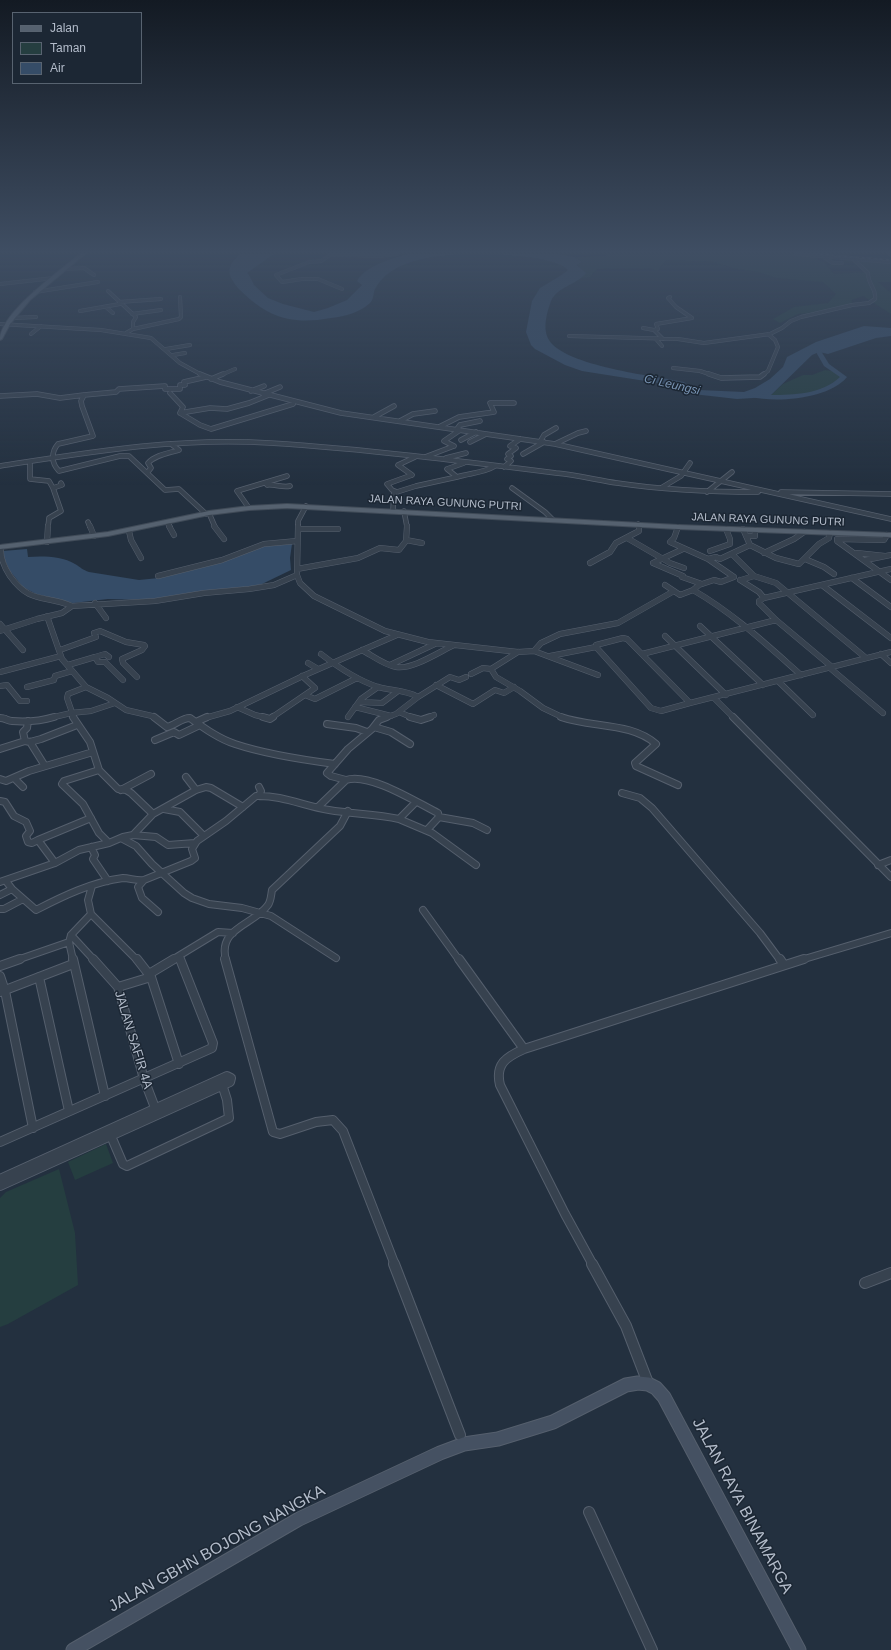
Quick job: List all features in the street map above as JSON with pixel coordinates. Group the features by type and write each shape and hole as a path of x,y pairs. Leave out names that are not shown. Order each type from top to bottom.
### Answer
{"main road":[{"name":"JALAN RAYA GUNUNG PUTRI","path":"1,547 129,531 164,521 207,513 249,508 306,506 726,529 744,533 755,530 837,535 889,536"}],"street":[{"path":"32,334 35,331"},
{"path":"109,331 151,338 189,368 211,379 251,391 341,413 555,444 891,519"},
{"path":"126,333 130,331"},
{"path":"655,331 663,339"},
{"path":"569,336 632,337 704,343 768,334 774,331"},
{"path":"673,368 700,371 721,378 760,377 765,375 768,371 778,347 775,340 768,334"},
{"path":"656,339 662,346"},
{"path":"166,349 190,345"},
{"path":"172,355 185,353"},
{"path":"211,379 235,369"},
{"path":"0,396 37,394 60,398 117,392 119,389 149,386 165,386 165,389 180,388 180,385 185,385 184,382 206,377"},
{"path":"251,391 264,386"},
{"path":"263,394 280,387"},
{"path":"170,393 183,407 180,413"},
{"path":"84,395 82,397 82,405 93,436 58,444 54,449 53,457 55,468 58,471 120,456 131,458 166,490 179,489 207,513 214,526 224,539"},
{"path":"180,413 210,408 230,408 269,395"},
{"path":"439,427 446,421 460,416 494,412 490,403 514,402"},
{"path":"180,413 200,425 211,428 293,404"},
{"path":"374,417 394,406"},
{"path":"400,421 413,414 435,410"},
{"path":"425,457 454,446 444,441 458,430 460,425 480,421"},
{"path":"523,454 542,442 544,435 556,428"},
{"path":"555,444 586,431"},
{"path":"461,440 476,432"},
{"path":"470,442 486,434"},
{"path":"504,467 511,461 507,459 511,456 508,454 516,448 510,446 520,439"},
{"path":"0,466 119,448 210,442 285,443 425,457 559,473 660,488 706,492 891,494"},
{"path":"147,473 151,469 148,463 149,461 179,450 171,444"},
{"path":"119,448 120,456"},
{"path":"442,459 466,453"},
{"path":"393,510 394,492 388,484 412,475 398,465 416,456"},
{"path":"30,462 30,479 36,482 47,480 54,488 61,511 49,518 47,542"},
{"path":"456,477 447,469 466,462"},
{"path":"660,488 686,473 690,463"},
{"path":"394,492 444,481 474,472 487,471 495,466"},
{"path":"706,492 732,472"},
{"path":"249,508 236,492 287,476"},
{"path":"54,488 62,485 61,483"},
{"path":"260,484 275,484 284,487 290,486"},
{"path":"512,488 546,512 553,520"},
{"path":"306,506 298,521 296,575 297,580 314,596 385,631 397,635 422,641 439,643 518,652 534,651 598,675"},
{"path":"297,569 358,558 380,548 400,550 406,540 408,528 404,511"},
{"path":"164,521 174,536"},
{"path":"88,522 94,536"},
{"path":"590,563 610,552 616,543 640,529 638,524"},
{"path":"678,527 674,538 670,542 708,559 734,577 742,580 759,592 764,598"},
{"path":"298,529 338,529"},
{"path":"710,551 730,544 730,539 726,529"},
{"path":"129,531 131,540 141,558"},
{"path":"764,553 794,540 804,532"},
{"path":"744,533 750,545 764,553 797,565 819,544 830,536 837,535 836,540 838,542 866,560 891,580"},
{"path":"626,538 661,558 684,568"},
{"path":"406,540 422,543"},
{"path":"158,576 222,560 264,544 297,541"},
{"path":"708,559 716,557 720,559 750,545"},
{"path":"1,547 1,556 7,572 19,588 25,593 72,606 95,603 144,602 204,593 249,589 270,586 296,575"},
{"path":"683,549 653,563 683,576 682,577 684,578 702,584"},
{"path":"855,553 885,556"},
{"path":"732,554 738,557 741,564 754,576 776,583 866,658"},
{"path":"866,560 891,555"},
{"path":"805,559 826,568 834,574"},
{"path":"883,713 776,620 759,603 759,601 764,598 891,569"},
{"path":"742,580 754,576"},
{"path":"665,585 682,595 694,590 702,584 714,580 721,582 734,577"},
{"path":"852,578 891,607"},
{"path":"822,585 891,638"},
{"path":"694,590 724,609 801,675"},
{"path":"534,651 541,643 560,634 618,623 674,591"},
{"path":"95,603 106,618"},
{"path":"3,631 65,611 72,606"},
{"path":"47,616 61,653 72,671 86,686 129,712 154,717 168,727 175,725 186,718 190,718 222,738 242,746 305,760 335,764"},
{"path":"642,654 776,620"},
{"path":"0,624 3,631 23,650"},
{"path":"700,626 763,686"},
{"path":"0,672 61,653 96,637 94,633 100,631 126,642 145,646 142,650 122,659 123,663 137,676"},
{"path":"154,740 174,732 179,735 198,723 238,707 302,676 397,635"},
{"path":"665,636 726,695"},
{"path":"550,656 596,648 597,644 622,638 631,642 691,704"},
{"path":"390,665 439,643"},
{"path":"362,650 398,668 405,667 455,644"},
{"path":"596,648 654,710 661,711 891,652"},
{"path":"346,780 328,775 328,772 348,749 374,727 379,720 399,712 418,697 450,677 459,680 483,668 491,669 518,652"},
{"path":"68,665 105,654 109,657"},
{"path":"321,654 332,663 357,678 378,687 408,692 418,697"},
{"path":"881,654 891,663"},
{"path":"96,657 98,662 105,662 123,680"},
{"path":"308,663 318,669"},
{"path":"491,669 496,676 543,708 562,718 627,730 649,738 656,744 635,763 636,766 678,785"},
{"path":"27,687 54,680 54,676 72,671"},
{"path":"238,707 252,714 270,719 315,687 302,676"},
{"path":"305,695 315,699 357,678"},
{"path":"778,681 813,715"},
{"path":"0,686 7,685 20,701 27,701"},
{"path":"436,685 472,704 495,690 504,693 514,687"},
{"path":"86,686 67,695 71,712 77,725 90,742 99,770 118,789 126,790 131,793 153,814"},
{"path":"348,717 360,702 378,687"},
{"path":"360,702 382,704 398,691"},
{"path":"714,698 891,877"},
{"path":"0,718 5,718 10,721 47,719 71,712 91,710 116,703"},
{"path":"355,707 392,716"},
{"path":"399,712 414,719 423,720 434,715"},
{"path":"28,721 27,728 23,732 27,742 44,766"},
{"path":"327,724 356,728 367,732"},
{"path":"0,749 57,734 77,725"},
{"path":"374,727 391,732 410,744"},
{"path":"0,786 6,781 44,766 93,752"},
{"path":"99,770 62,782 67,790 83,804 100,834 109,843"},
{"path":"121,790 151,774"},
{"path":"186,777 196,790"},
{"path":"14,778 23,786"},
{"path":"318,807 346,780 352,778 380,783 438,814 439,817 472,823 487,830"},
{"path":"0,779 6,781"},
{"path":"259,787 261,791 259,796"},
{"path":"133,835 153,814 196,790 211,788 243,807"},
{"path":"622,793 640,798 652,808 760,933 784,965"},
{"path":"195,843 168,845 156,837 133,835 76,852 55,863 3,881 36,910 64,895 108,881 125,878 137,881 144,880 194,859 195,856 192,848 195,843 226,822 252,799 259,796 277,798 318,807 381,815 400,819 410,826 427,830 476,865"},
{"path":"0,802 4,802 14,816 24,820 30,831 26,836 28,842 32,843 91,818"},
{"path":"400,819 415,802"},
{"path":"162,809 180,812 204,836"},
{"path":"348,811 340,826 272,890 269,904 260,914 233,933 223,948 224,954 273,1132 280,1134 316,1122 333,1120 343,1131 460,1435"},
{"path":"427,830 439,817"},
{"path":"121,838 136,846 152,864 184,893 192,898 210,904 242,908 271,916 336,958"},
{"path":"38,840 55,863"},
{"path":"91,847 95,855 93,859 108,881"},
{"path":"878,864 891,860"},
{"path":"144,880 138,887 140,895 158,912"},
{"path":"92,886 88,900 91,914 132,954 150,975 179,1064"},
{"path":"0,895 12,889"},
{"path":"0,909 4,909 23,898"},
{"path":"423,910 524,1049"},
{"path":"0,966 70,939 91,914"},
{"path":"118,987 150,975 218,932 233,933"},
{"path":"648,1382 626,1326 566,1214 500,1085 498,1072 503,1063 511,1054 524,1049 784,965 891,933"},
{"path":"70,939 73,964 105,1096"},
{"name":"JALAN SAFIR 4A","path":"70,939 118,987 144,1079 156,1112"},
{"path":"0,1142 179,1064 212,1048 213,1043 179,956"},
{"path":"2,991 73,964"},
{"path":"0,976 2,991 33,1128"},
{"path":"39,977 70,1111"},
{"path":"1,1180 222,1082 227,1100 229,1118 127,1166 123,1164 111,1136"},
{"path":"1,1180 111,1136 156,1112"},
{"path":"865,1283 891,1274"},
{"name":"JALAN GBHN BOJONG NANGKA","path":"73,1650 299,1519 413,1465 464,1444 498,1439 553,1422 626,1385 648,1382"},
{"name":"JALAN RAYA BINAMARGA","path":"648,1382 664,1397 800,1650"},
{"path":"589,1512 652,1650"}],"green space":[{"path":"825,370 832,371 844,377 834,386 819,391 791,396 769,397 783,384 803,375 812,375"},
{"path":"106,1144 113,1163 75,1180 68,1162"},
{"path":"59,1169 75,1233 78,1285 0,1327 0,1198 6,1192"}],"water":[{"name":"Ci Leungsi","path":"546,331 549,340 558,349 573,357 591,363 632,373 684,382 688,386 699,390 744,392 755,388 770,379 783,367 787,357 816,342 849,331 891,331 891,336 876,338 828,354 819,352 812,355 769,397 737,399 693,394 658,383 582,371 565,365 535,349 531,345 526,332"},
{"path":"289,542 292,544 290,558 291,570 262,584 248,588 145,600 108,599 73,603 36,594 23,587 10,571 2,554 3,551 27,549 28,557 64,559 89,572 139,580 159,578 268,544"}],"waterway":[{"path":"753,396 775,397 802,395 815,393 837,384 844,377 826,365 819,352"}]}
